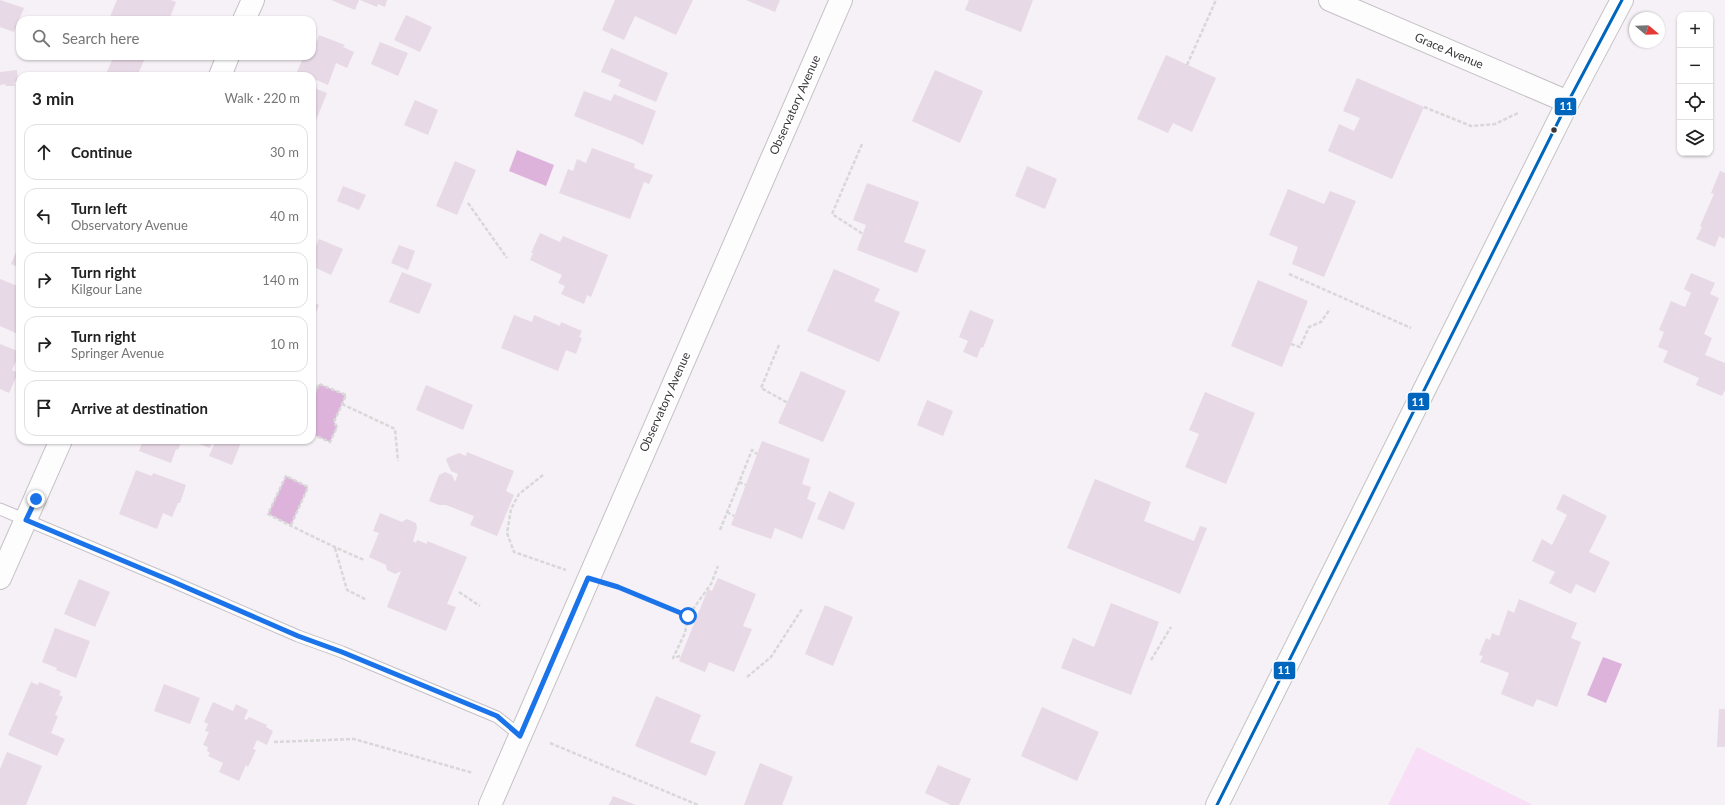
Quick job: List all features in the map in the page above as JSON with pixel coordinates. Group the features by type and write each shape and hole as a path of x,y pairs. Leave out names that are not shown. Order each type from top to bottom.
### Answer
{"street":[{"path":"246,16 253,0"},
{"name":"Observatory Avenue","path":"490,805 841,0"},
{"name":"Grace Avenue","path":"1330,0 1568,102"},
{"path":"1217,805 1568,102 1622,0"},
{"path":"222,72 226,60"},
{"path":"0,578 59,444"}],"lane":[{"path":"0,508 298,636 342,652 497,716 520,736"}],"path":[{"path":"1187,65 1216,0"},
{"path":"1424,107 1471,126 1495,124 1518,113"},
{"path":"862,144 832,214 863,234"},
{"path":"468,204 507,258"},
{"path":"1290,274 1411,328"},
{"path":"1291,344 1300,347 1309,327 1321,322 1330,309"},
{"path":"779,345 761,388 788,402"},
{"path":"316,391 319,384 346,395 334,422 337,428 330,442 316,436"},
{"path":"342,404 395,429 398,461"},
{"path":"720,530 752,450 757,454"},
{"path":"543,475 519,494 510,509 507,533 514,552 618,587 696,618"},
{"path":"290,526 308,487 286,476 268,514 290,526 335,548 364,560"},
{"path":"739,482 746,485"},
{"path":"727,512 734,516"},
{"path":"335,548 347,590 367,600"},
{"path":"680,656 673,658 685,633 688,616 711,584 718,566"},
{"path":"459,592 480,606"},
{"path":"747,677 771,657 802,609"},
{"path":"1151,660 1171,627"},
{"path":"274,742 354,739 473,773"},
{"path":"550,743 698,805"}],"shaded area":[{"path":"517,150 554,165 546,186 509,171"},
{"path":"319,384 346,395 334,422 337,427 330,442 316,436 316,391"},
{"path":"286,476 308,487 291,525 268,514"},
{"path":"1603,657 1622,664 1606,703 1587,695"},
{"path":"1417,747 1533,805 1388,805"}],"building":[{"path":"0,0 24,8 21,16 16,16 16,27 14,32 0,27"},
{"path":"117,0 170,0 176,2 171,16 110,16"},
{"path":"331,0 359,0 355,10"},
{"path":"360,0 387,0 385,7 378,4 377,7"},
{"path":"615,0 693,0 676,35 635,16 624,40 602,30"},
{"path":"746,0 780,0 775,12"},
{"path":"969,0 1033,0 1021,32 965,10"},
{"path":"406,15 432,27 420,52 394,40"},
{"path":"319,35 345,45 343,47 354,52 347,68 336,63 328,85 316,80 316,72 297,72 302,60 316,60 316,43"},
{"path":"380,42 408,53 398,76 371,64"},
{"path":"611,48 668,73 656,102 618,86 621,80 601,72"},
{"path":"1166,55 1216,78 1192,132 1173,123 1168,133 1137,119"},
{"path":"112,60 144,60 139,72 107,72"},
{"path":"17,70 16,82 14,82 15,86 6,86 5,84 0,85 0,72"},
{"path":"935,70 983,91 960,143 912,121"},
{"path":"1357,78 1424,107 1392,179 1328,151 1339,124 1354,131 1360,118 1343,111"},
{"path":"316,89 327,93 316,120"},
{"path":"584,91 611,101 614,94 656,111 643,145 574,116"},
{"path":"415,100 438,110 428,135 404,125"},
{"path":"592,148 635,164 634,168 653,175 649,184 644,182 630,219 559,193 568,169 573,171 577,159 586,163"},
{"path":"455,161 476,170 457,215 436,206"},
{"path":"1027,166 1057,179 1045,209 1015,196"},
{"path":"1720,171 1725,173 1725,236 1724,239 1719,236 1715,247 1696,239 1714,194 1711,193"},
{"path":"867,183 919,202 904,242 926,250 917,273 857,250 866,225 853,220"},
{"path":"343,186 366,195 359,210 337,201"},
{"path":"1288,189 1324,204 1330,191 1356,201 1324,277 1292,264 1298,247 1269,235"},
{"path":"540,233 560,242 563,236 608,255 591,297 587,295 584,304 561,294 565,286 558,283 562,275 530,260 533,253 531,253"},
{"path":"319,239 343,249 331,275 316,268 316,246"},
{"path":"399,245 415,251 408,270 391,263"},
{"path":"16,252 16,266 11,264"},
{"path":"834,269 880,289 874,301 900,312 879,362 807,331"},
{"path":"402,272 432,284 419,314 389,302"},
{"path":"1691,273 1715,283 1710,294 1719,298 1704,334 1712,338 1705,355 1725,363 1725,390 1722,396 1696,385 1699,378 1663,362 1668,351 1658,347 1664,332 1659,330 1671,301 1685,307 1691,293 1684,289"},
{"path":"0,279 16,285 16,333 0,326"},
{"path":"1258,280 1308,301 1282,367 1231,346"},
{"path":"316,304 319,305 316,312"},
{"path":"970,310 994,320 983,348 981,347 977,358 963,352 968,341 959,337"},
{"path":"514,315 532,322 534,315 560,326 561,322 582,331 579,337 582,338 576,354 566,350 558,371 501,348"},
{"path":"0,344 16,350 16,361 12,370 16,372 16,377 9,393 0,389"},
{"path":"801,371 846,391 823,442 778,423"},
{"path":"426,385 473,405 463,430 416,410"},
{"path":"1205,392 1255,413 1226,484 1185,467 1199,434 1189,430"},
{"path":"927,400 953,411 943,436 917,425"},
{"path":"762,441 810,459 802,484 811,487 807,499 816,503 802,539 775,528 771,539 731,525"},
{"path":"142,444 180,444 178,450 176,449 171,463 139,451"},
{"path":"199,444 212,444 210,448"},
{"path":"214,444 240,444 232,465 209,456"},
{"path":"467,452 514,471 506,491 514,495 497,536 470,525 474,516 446,505 439,505 429,501 439,475 445,472 452,475 455,482 458,474 451,471 446,460 447,458 459,453 466,456"},
{"path":"136,470 152,476 153,473 186,485 180,503 178,503 172,517 163,513 157,529 119,514"},
{"path":"1095,479 1151,502 1144,521 1194,541 1200,526 1207,528 1180,594 1067,548"},
{"path":"829,491 855,503 844,530 817,519"},
{"path":"1563,494 1607,516 1589,552 1610,562 1595,593 1576,584 1571,594 1549,583 1555,572 1532,561 1542,539 1552,545 1567,515 1556,509"},
{"path":"380,513 402,522 407,519 416,523 417,528 413,541 416,543 417,540 427,544 427,541 467,557 447,604 456,607 446,631 387,607 401,571 395,574 387,570 386,565 369,557 379,533 373,531"},
{"path":"718,578 756,594 743,626 752,629 734,672 709,662 705,672 679,661 708,589 712,591"},
{"path":"79,579 110,592 95,627 64,614"},
{"path":"1519,599 1577,623 1571,638 1581,642 1557,707 1537,699 1533,707 1501,694 1509,673 1480,662 1483,656 1479,655 1486,638 1490,640 1492,633 1499,636 1508,610 1514,613"},
{"path":"1111,603 1159,622 1131,695 1061,668 1073,638 1094,647"},
{"path":"825,605 853,617 833,666 805,654"},
{"path":"55,628 90,641 76,678 56,670 57,668 42,662"},
{"path":"31,682 38,685 39,682 61,691 59,695 63,697 55,715 58,716 51,733 65,739 57,756 8,735"},
{"path":"164,684 200,698 190,724 154,711"},
{"path":"656,696 701,715 690,742 716,752 706,776 635,746"},
{"path":"213,702 233,711 236,704 248,710 244,719 247,720 249,717 267,725 266,727 273,731 267,745 257,740 253,749 256,750 248,767 246,765 239,781 219,772 223,763 208,756 210,753 207,751 208,747 203,745 209,732 205,731 208,724 204,722"},
{"path":"1042,707 1099,732 1077,781 1021,756"},
{"path":"1719,709 1725,709 1725,747 1717,747"},
{"path":"7,752 42,766 26,805 0,805 0,769"},
{"path":"760,763 793,777 782,805 744,805"},
{"path":"938,765 971,779 959,805 951,805 925,793"},
{"path":"613,796 636,805 609,805"}],"transit line":[{"name":"11","path":"1217,805 1568,102 1622,0"}],"route":[{"path":"36,499 26,520 298,636 342,652 497,716 520,736 588,578 618,587 688,616"}]}
